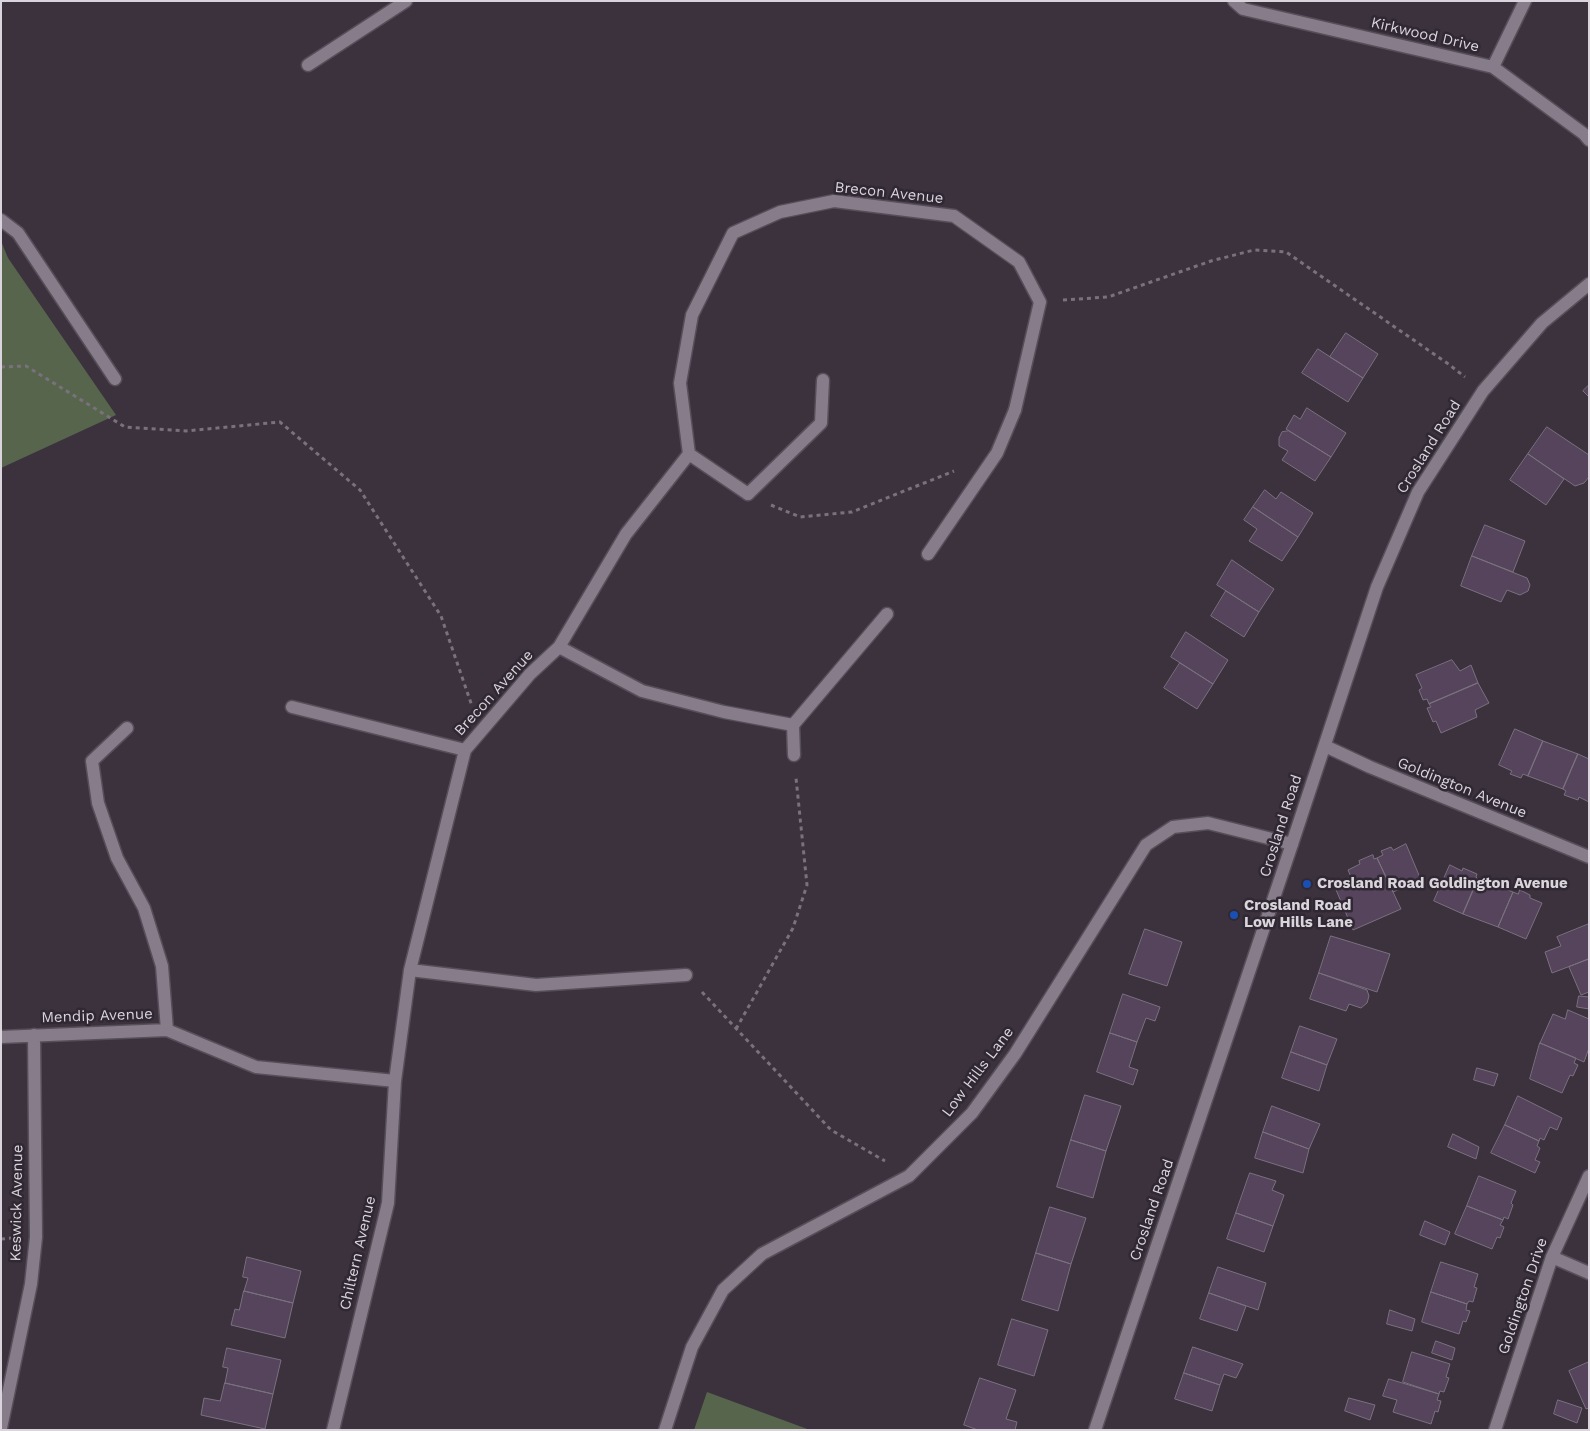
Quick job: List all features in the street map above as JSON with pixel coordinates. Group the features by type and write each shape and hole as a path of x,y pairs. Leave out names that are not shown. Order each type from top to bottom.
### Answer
{"street":[{"path":"308,65 406,1"},
{"name":"Kirkwood Drive","path":"1234,1 1243,9 1493,67 1584,134 1589,140"},
{"path":"1493,67 1525,1"},
{"name":"Brecon Avenue","path":"395,1081 410,970 465,750 530,674 559,647 626,534 689,454 680,383 692,315 733,233 780,212 834,201 954,216 1019,262 1040,302"},
{"path":"1,220 18,233 116,379"},
{"name":"Crosland Road","path":"1094,1430 1377,587 1418,492 1483,391 1542,323 1589,284"},
{"path":"928,554 997,453 1015,410 1040,302"},
{"path":"689,454 748,494 821,423 823,380"},
{"path":"794,755 793,725 887,614"},
{"path":"559,647 642,691 724,712 793,725"},
{"path":"292,707 465,750"},
{"path":"127,728 92,761 98,803 118,858 144,908 162,966 167,1030"},
{"name":"Goldington Avenue","path":"1325,746 1370,767 1589,857"},
{"name":"Low Hills Lane","path":"665,1430 692,1347 723,1290 762,1254 909,1176 972,1112 1015,1054 1146,846 1173,827 1208,823 1292,844"},
{"path":"410,970 536,985 686,975"},
{"name":"Mendip Avenue","path":"1,1037 167,1030 256,1068 395,1081"},
{"name":"Keswick Avenue","path":"1,1428 31,1284 36,1237 34,1035"},
{"name":"Chiltern Avenue","path":"333,1430 388,1203 395,1081"},
{"name":"Goldington Drive","path":"1495,1430 1552,1257 1589,1176"},
{"path":"1552,1257 1589,1273"}],"path":[{"path":"1040,302 1108,297 1211,261 1245,252 1254,250 1286,252 1447,363 1483,391"},
{"path":"1,367 26,366 125,427 186,431 280,422 360,490 441,616 481,732"},
{"path":"748,494 800,518 852,512 997,453"},
{"path":"736,1029 794,928 807,885 794,755"},
{"path":"686,975 831,1130 909,1176"}],"green space":[{"path":"1,241 8,258 116,415 1,468"},
{"path":"707,1392 810,1430 694,1430"}],"building":[{"path":"1346,333 1378,354 1363,378 1330,357"},
{"path":"1318,349 1363,378 1348,402 1302,373"},
{"path":"1589,385 1589,397 1583,391"},
{"path":"1307,408 1346,433 1331,457 1286,429 1294,415 1300,419"},
{"path":"1547,427 1589,455 1589,477 1584,483 1575,486 1528,454"},
{"path":"1289,431 1331,457 1315,481 1282,460 1288,451 1279,446 1279,438 1282,432"},
{"path":"1528,454 1564,479 1546,505 1510,480"},
{"path":"1265,490 1276,499 1281,492 1313,513 1298,537 1253,507"},
{"path":"1253,507 1298,537 1282,561 1249,541 1257,529 1244,520"},
{"path":"1485,525 1525,541 1513,572 1472,556"},
{"path":"1472,556 1527,578 1530,585 1528,591 1520,595 1507,590 1501,602 1461,586"},
{"path":"1232,560 1274,589 1259,612 1217,585"},
{"path":"1226,591 1259,612 1244,637 1211,616"},
{"path":"1186,632 1228,660 1213,684 1171,657"},
{"path":"1452,660 1460,671 1471,665 1478,683 1429,704 1427,699 1423,700 1419,690 1422,688 1416,675"},
{"path":"1180,663 1213,684 1197,709 1164,688"},
{"path":"1478,683 1489,703 1475,710 1477,717 1441,733 1436,721 1433,722 1427,708 1431,707 1429,704"},
{"path":"1515,729 1543,741 1528,776 1523,774 1521,778 1510,774 1512,771 1499,765"},
{"path":"1543,741 1578,754 1563,789 1528,776"},
{"path":"1578,754 1589,759 1589,802 1579,797 1578,800 1564,795 1566,791 1563,789"},
{"path":"1406,844 1421,880 1393,892 1377,858 1383,855 1381,851 1391,847 1393,850"},
{"path":"1373,855 1374,859 1377,858 1401,909 1353,930 1334,885 1351,877 1348,870 1360,864 1359,861"},
{"path":"1450,865 1462,871 1463,868 1477,874 1476,877 1478,879 1463,914 1434,901"},
{"path":"1478,879 1513,892 1498,927 1463,914"},
{"path":"1520,890 1530,895 1530,898 1542,903 1526,939 1498,927 1513,892 1518,894"},
{"path":"1589,924 1589,959 1552,973 1545,952 1561,946 1557,937"},
{"path":"1145,929 1182,942 1167,986 1129,974"},
{"path":"1331,936 1390,954 1377,992 1319,973"},
{"path":"1589,959 1589,992 1581,995 1569,967"},
{"path":"1319,973 1367,990 1369,996 1367,1003 1361,1008 1349,1004 1346,1011 1310,999"},
{"path":"1123,994 1160,1007 1155,1021 1146,1018 1137,1042 1110,1033"},
{"path":"1579,996 1589,997 1589,1009 1577,1007"},
{"path":"1568,1010 1589,1019 1589,1048 1584,1062 1540,1043 1553,1014 1565,1019"},
{"path":"1300,1026 1337,1039 1327,1065 1291,1052"},
{"path":"1110,1033 1137,1042 1129,1067 1138,1070 1133,1085 1097,1072"},
{"path":"1540,1043 1576,1058 1574,1063 1578,1065 1573,1076 1570,1075 1562,1093 1530,1079"},
{"path":"1291,1052 1327,1065 1319,1091 1282,1078"},
{"path":"1477,1068 1498,1074 1494,1086 1474,1080"},
{"path":"1085,1095 1121,1106 1106,1151 1071,1140"},
{"path":"1518,1096 1562,1118 1557,1130 1550,1127 1544,1140 1540,1138 1539,1141 1505,1125"},
{"path":"1272,1106 1320,1124 1309,1149 1263,1132"},
{"path":"1505,1125 1539,1141 1537,1146 1540,1148 1535,1160 1540,1162 1535,1173 1491,1153"},
{"path":"1263,1132 1309,1149 1303,1173 1255,1158"},
{"path":"1453,1134 1479,1147 1476,1159 1448,1147"},
{"path":"1071,1140 1106,1151 1093,1198 1057,1187"},
{"path":"1250,1173 1276,1181 1272,1190 1284,1195 1273,1226 1236,1213"},
{"path":"1479,1176 1516,1191 1511,1203 1513,1205 1508,1219 1504,1217 1503,1220 1467,1206"},
{"path":"1467,1206 1503,1220 1500,1225 1504,1227 1500,1238 1497,1237 1492,1249 1455,1234"},
{"path":"1050,1207 1086,1218 1071,1264 1036,1253"},
{"path":"1236,1213 1273,1226 1264,1252 1227,1239"},
{"path":"1425,1221 1450,1232 1445,1245 1420,1235"},
{"path":"1036,1253 1071,1264 1058,1311 1022,1300"},
{"path":"247,1257 301,1271 293,1303 244,1291 248,1278 243,1277"},
{"path":"1441,1262 1478,1274 1474,1287 1477,1288 1473,1302 1469,1301 1467,1304 1431,1292"},
{"path":"1218,1267 1266,1283 1258,1310 1209,1293"},
{"path":"244,1291 293,1303 285,1338 231,1325 235,1309 239,1310"},
{"path":"1431,1292 1467,1304 1466,1310 1470,1311 1466,1322 1463,1321 1459,1334 1422,1322"},
{"path":"1209,1293 1246,1306 1237,1331 1200,1319"},
{"path":"1390,1310 1415,1319 1412,1331 1387,1324"},
{"path":"1012,1319 1048,1330 1034,1376 998,1365"},
{"path":"1436,1341 1455,1348 1452,1360 1432,1353"},
{"path":"1193,1347 1243,1364 1236,1378 1224,1374 1220,1385 1184,1373"},
{"path":"227,1348 281,1360 273,1394 225,1383 228,1368 223,1367"},
{"path":"1412,1352 1450,1364 1446,1377 1449,1378 1444,1392 1440,1391 1439,1394 1403,1382"},
{"path":"1589,1362 1589,1408 1586,1409 1569,1371"},
{"path":"1184,1373 1220,1385 1212,1411 1175,1399"},
{"path":"980,1378 1016,1390 1006,1419 1017,1422 1015,1430 978,1430 964,1425"},
{"path":"1389,1379 1439,1394 1437,1400 1441,1401 1438,1412 1435,1411 1431,1424 1393,1412 1397,1400 1383,1396"},
{"path":"225,1383 273,1394 265,1429 201,1415 204,1398 220,1401"},
{"path":"1349,1398 1375,1405 1370,1420 1345,1411"},
{"path":"1558,1400 1582,1408 1577,1423 1554,1414"}],"place":[{"name":"Crosland Road Goldington Avenue","path":"1307,884"},
{"name":"Crosland Road Low Hills Lane","path":"1234,915"}]}
